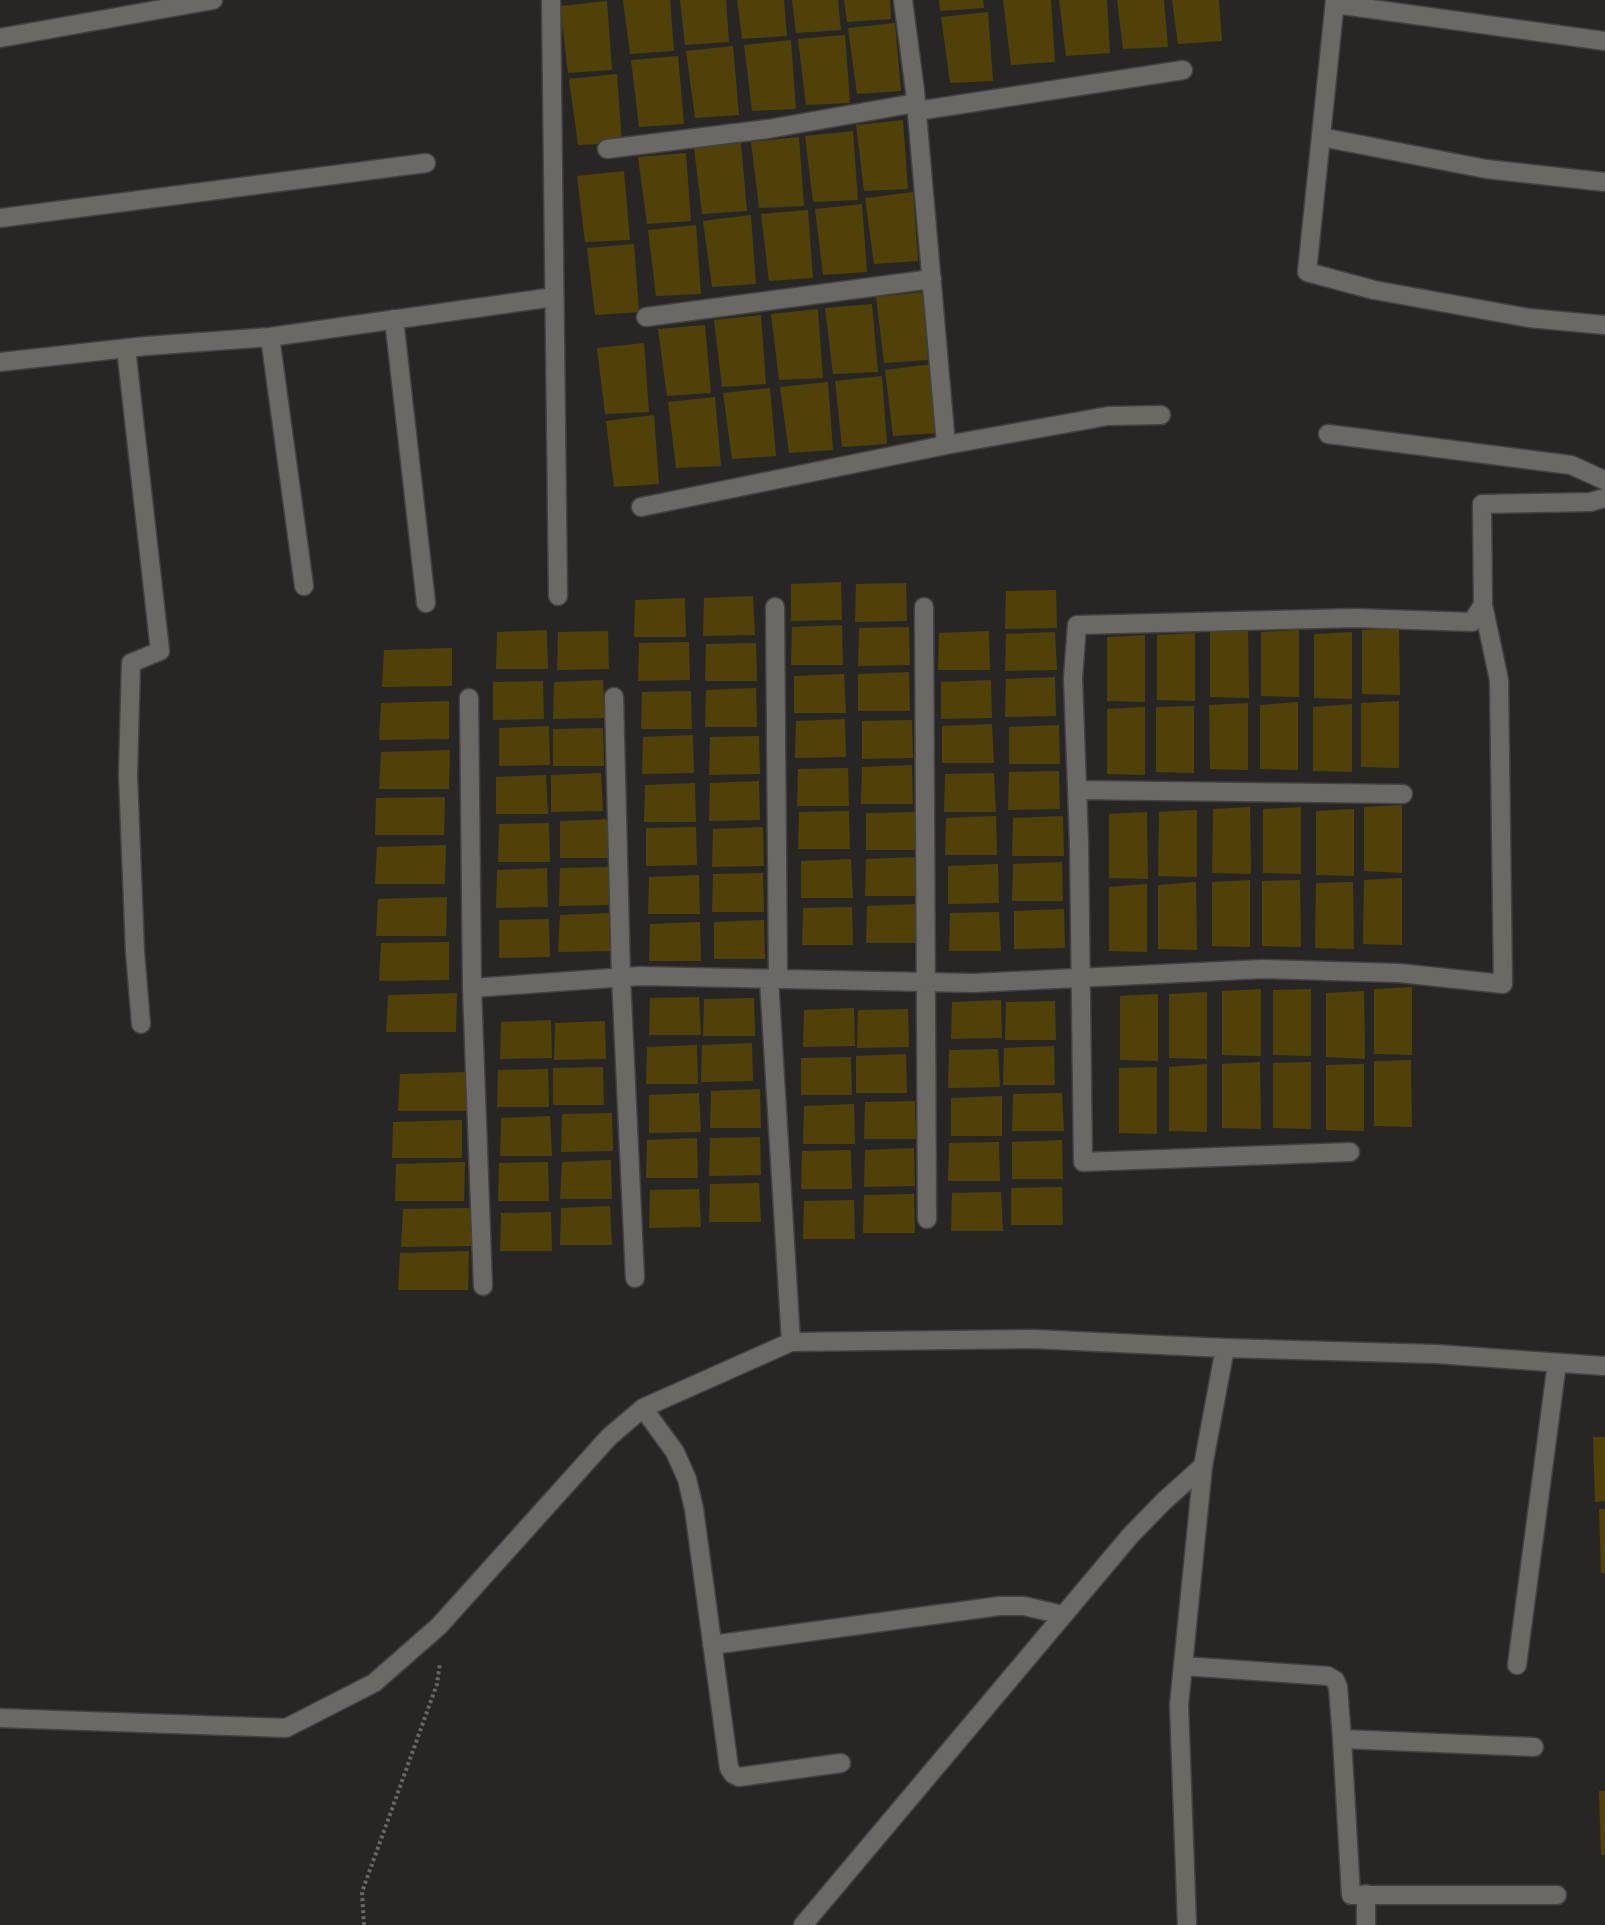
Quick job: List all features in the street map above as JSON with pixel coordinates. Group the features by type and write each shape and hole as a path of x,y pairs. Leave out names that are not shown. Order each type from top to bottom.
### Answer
{"street":[{"path":"0,38 213,0"},
{"path":"551,0 558,596"},
{"path":"903,0 916,107 946,445"},
{"path":"1605,41 1335,2 1307,272 1374,290 1529,318 1605,325"},
{"path":"607,149 768,129 1183,70"},
{"path":"1321,137 1486,169 1605,182"},
{"path":"0,218 426,163"},
{"path":"646,317 932,279"},
{"path":"0,362 126,348 270,337 554,297"},
{"path":"394,319 426,603"},
{"path":"270,337 304,586"},
{"path":"126,348 160,651 131,663 128,775 135,952 141,1024"},
{"path":"641,507 946,445 1108,416 1161,415"},
{"path":"1328,434 1571,465 1605,480 1605,465"},
{"path":"472,988 640,976 973,982 1081,979 1263,969 1399,973 1503,984 1499,680 1483,605 1482,504 1590,502 1605,498"},
{"path":"1350,1152 1083,1162 1073,678 1077,625 1354,618 1472,622 1483,605"},
{"path":"775,607 774,979 790,1342"},
{"path":"924,607 927,1220"},
{"path":"614,697 621,977 635,1278"},
{"path":"469,698 472,988 483,1286"},
{"path":"1077,790 1403,794"},
{"path":"0,1718 286,1728 374,1683 439,1626 609,1437 643,1408 790,1342 1033,1339 1225,1348 1436,1354 1605,1366"},
{"path":"1187,1925 1179,1705 1203,1466 1225,1348"},
{"path":"1517,1665 1557,1363"},
{"path":"643,1408 675,1452 687,1479 694,1509 729,1768 739,1777 841,1763"},
{"path":"803,1925 1130,1536 1203,1466"},
{"path":"712,1645 999,1606 1024,1606 1063,1615"},
{"path":"1183,1666 1328,1676 1335,1680 1338,1687 1342,1739 1351,1895 1557,1895"},
{"path":"1342,1739 1534,1747"},
{"path":"1365,1894 1366,1925"}],"path":[{"path":"364,1925 362,1892 437,1684 441,1659 439,1626"}],"building":[{"path":"623,0 670,0 674,51 630,54"},
{"path":"680,0 726,0 729,42 685,45"},
{"path":"737,0 784,0 787,36 742,39"},
{"path":"792,0 838,0 841,30 796,33"},
{"path":"844,0 890,0 891,19 847,22"},
{"path":"939,0 983,0 984,8 940,11"},
{"path":"1003,0 1051,0 1055,62 1011,65"},
{"path":"1059,0 1107,0 1110,53 1066,56"},
{"path":"1117,0 1164,0 1168,47 1123,49"},
{"path":"1172,0 1219,0 1222,41 1178,44"},
{"path":"607,1 612,70 568,73 560,6"},
{"path":"988,12 993,81 950,83 941,17"},
{"path":"895,23 901,91 857,94 848,28"},
{"path":"845,35 850,103 806,105 798,39"},
{"path":"791,40 796,109 752,111 744,45"},
{"path":"733,46 739,115 695,118 686,51"},
{"path":"678,56 684,124 639,127 631,60"},
{"path":"617,74 622,143 578,145 569,79"},
{"path":"903,120 908,189 864,191 856,125"},
{"path":"853,131 858,200 813,202 805,136"},
{"path":"799,137 804,206 759,208 751,142"},
{"path":"741,143 747,211 702,214 694,148"},
{"path":"686,153 691,221 647,224 638,157"},
{"path":"624,171 630,240 585,242 577,176"},
{"path":"913,192 918,261 874,264 865,198"},
{"path":"862,204 867,272 823,275 815,209"},
{"path":"808,210 813,278 769,281 761,214"},
{"path":"751,215 756,284 712,287 703,221"},
{"path":"696,225 701,294 656,296 648,230"},
{"path":"634,244 639,312 595,315 587,248"},
{"path":"923,292 928,360 884,363 876,297"},
{"path":"872,304 878,372 833,374 825,308"},
{"path":"818,309 823,378 779,380 771,314"},
{"path":"761,315 766,384 722,387 714,320"},
{"path":"705,325 711,393 667,396 658,329"},
{"path":"644,343 649,412 605,414 597,348"},
{"path":"932,364 938,433 893,436 885,370"},
{"path":"882,376 887,444 842,447 835,381"},
{"path":"828,382 833,450 789,453 780,387"},
{"path":"770,388 776,456 732,459 723,393"},
{"path":"715,397 721,466 676,468 668,402"},
{"path":"654,415 659,484 614,487 606,421"},
{"path":"841,582 842,620 791,621 791,584"},
{"path":"906,583 907,621 855,622 856,584"},
{"path":"1056,590 1057,628 1005,629 1006,591"},
{"path":"753,596 755,635 703,636 704,598"},
{"path":"685,598 686,637 634,637 635,600"},
{"path":"842,625 843,665 791,665 792,627"},
{"path":"909,627 910,665 858,666 859,628"},
{"path":"1399,628 1400,695 1362,694 1362,630"},
{"path":"547,630 548,669 496,669 497,632"},
{"path":"1248,630 1249,698 1210,697 1210,632"},
{"path":"1299,630 1299,697 1261,696 1261,632"},
{"path":"608,631 609,669 557,670 558,632"},
{"path":"989,631 990,670 938,670 939,633"},
{"path":"1055,632 1057,670 1005,671 1006,634"},
{"path":"1352,632 1352,699 1314,698 1314,634"},
{"path":"1195,633 1195,701 1157,700 1157,635"},
{"path":"1145,635 1145,702 1107,701 1107,637"},
{"path":"689,642 690,680 638,681 639,643"},
{"path":"756,643 757,681 705,681 706,644"},
{"path":"452,648 452,686 382,687 384,650"},
{"path":"909,672 910,711 858,711 858,674"},
{"path":"844,674 846,713 794,713 794,676"},
{"path":"1055,677 1056,716 1005,717 1006,679"},
{"path":"603,680 605,718 553,719 554,682"},
{"path":"991,680 992,718 941,719 941,682"},
{"path":"543,681 544,719 493,720 493,682"},
{"path":"756,688 757,727 705,727 706,690"},
{"path":"691,691 692,729 641,729 642,692"},
{"path":"449,701 449,739 379,740 381,703"},
{"path":"1399,701 1399,768 1361,767 1361,703"},
{"path":"1298,702 1298,770 1260,769 1260,705"},
{"path":"1248,703 1248,770 1210,769 1209,705"},
{"path":"1352,704 1352,772 1313,771 1313,707"},
{"path":"1194,706 1194,773 1156,772 1156,707"},
{"path":"1145,707 1145,775 1107,774 1107,709"},
{"path":"845,719 846,757 795,758 796,721"},
{"path":"912,720 913,758 862,759 862,721"},
{"path":"992,724 994,763 942,763 942,726"},
{"path":"1059,725 1060,764 1009,764 1009,727"},
{"path":"549,726 550,765 499,766 499,728"},
{"path":"603,728 604,766 553,766 553,729"},
{"path":"693,735 694,773 642,774 643,737"},
{"path":"759,736 760,774 709,775 710,737"},
{"path":"450,750 449,789 379,789 381,752"},
{"path":"912,765 913,804 861,804 862,767"},
{"path":"848,768 849,806 797,806 798,769"},
{"path":"1059,771 1060,809 1008,810 1009,772"},
{"path":"601,773 603,811 551,812 551,775"},
{"path":"994,773 996,812 944,812 945,774"},
{"path":"546,775 548,814 496,814 496,777"},
{"path":"759,781 760,820 709,821 710,783"},
{"path":"695,783 696,822 644,822 645,785"},
{"path":"445,797 444,835 375,835 376,798"},
{"path":"1402,805 1402,873 1364,871 1364,807"},
{"path":"1250,807 1251,874 1212,873 1213,809"},
{"path":"1301,807 1301,874 1263,873 1263,809"},
{"path":"1354,809 1354,876 1316,875 1316,811"},
{"path":"1197,810 1197,877 1158,876 1159,812"},
{"path":"849,811 850,849 798,849 799,812"},
{"path":"916,812 917,850 866,850 866,813"},
{"path":"1147,812 1148,879 1109,878 1109,814"},
{"path":"996,816 997,855 945,855 946,818"},
{"path":"1063,816 1064,856 1012,856 1013,818"},
{"path":"610,819 611,858 560,858 560,821"},
{"path":"549,823 550,862 498,862 499,824"},
{"path":"696,827 697,865 646,866 646,828"},
{"path":"763,827 764,866 712,867 713,829"},
{"path":"446,845 445,884 375,884 377,847"},
{"path":"916,857 917,896 865,896 866,859"},
{"path":"851,859 853,898 801,898 801,861"},
{"path":"1062,862 1063,901 1012,901 1013,864"},
{"path":"998,864 999,903 948,904 948,866"},
{"path":"609,867 610,905 559,906 560,868"},
{"path":"547,868 548,907 496,908 497,870"},
{"path":"763,873 764,912 712,912 713,874"},
{"path":"699,875 700,914 648,914 649,877"},
{"path":"1402,878 1402,945 1363,944 1364,880"},
{"path":"1250,880 1250,947 1212,946 1212,882"},
{"path":"1300,880 1301,947 1262,946 1262,881"},
{"path":"1196,882 1197,950 1158,949 1158,885"},
{"path":"1353,882 1354,949 1315,948 1316,883"},
{"path":"1147,884 1147,952 1109,951 1109,887"},
{"path":"447,897 446,936 376,936 378,899"},
{"path":"917,904 918,943 866,943 867,906"},
{"path":"852,907 853,945 802,945 803,908"},
{"path":"1064,909 1065,948 1014,949 1014,911"},
{"path":"999,912 1001,951 949,951 950,913"},
{"path":"609,913 610,951 558,952 560,915"},
{"path":"549,919 550,957 499,958 499,920"},
{"path":"764,920 765,959 714,959 714,922"},
{"path":"700,922 701,961 649,961 650,924"},
{"path":"449,942 449,980 379,981 381,943"},
{"path":"1412,987 1412,1055 1374,1054 1374,989"},
{"path":"1261,989 1261,1056 1222,1055 1222,991"},
{"path":"1311,989 1311,1056 1273,1055 1273,990"},
{"path":"1364,991 1365,1059 1326,1057 1326,993"},
{"path":"1207,992 1207,1059 1169,1058 1169,994"},
{"path":"457,993 456,1032 386,1032 388,995"},
{"path":"1158,994 1158,1061 1120,1060 1120,996"},
{"path":"699,997 701,1035 649,1035 650,998"},
{"path":"754,998 755,1036 703,1036 704,999"},
{"path":"1001,1000 1002,1038 951,1039 952,1002"},
{"path":"1055,1001 1056,1040 1005,1040 1006,1002"},
{"path":"854,1008 855,1046 803,1047 804,1010"},
{"path":"908,1009 909,1047 857,1048 858,1010"},
{"path":"551,1020 552,1058 500,1059 501,1022"},
{"path":"605,1021 606,1059 554,1060 555,1023"},
{"path":"752,1043 753,1081 701,1082 702,1045"},
{"path":"697,1045 698,1084 646,1084 647,1047"},
{"path":"1054,1046 1055,1085 1003,1085 1004,1048"},
{"path":"998,1049 1000,1087 948,1088 949,1050"},
{"path":"906,1054 907,1093 856,1093 856,1056"},
{"path":"851,1057 852,1095 801,1095 801,1058"},
{"path":"1411,1060 1412,1127 1374,1126 1374,1061"},
{"path":"1260,1062 1261,1129 1222,1128 1222,1064"},
{"path":"1311,1062 1311,1129 1273,1128 1273,1063"},
{"path":"1207,1064 1207,1132 1169,1131 1169,1067"},
{"path":"1364,1064 1364,1131 1326,1130 1326,1065"},
{"path":"603,1067 604,1105 553,1105 553,1068"},
{"path":"1157,1067 1157,1134 1119,1133 1119,1068"},
{"path":"548,1069 549,1107 497,1107 498,1070"},
{"path":"469,1072 468,1111 398,1111 400,1074"},
{"path":"760,1089 761,1128 710,1128 711,1091"},
{"path":"699,1093 701,1132 649,1133 649,1095"},
{"path":"1062,1093 1064,1131 1012,1131 1013,1094"},
{"path":"1002,1096 1002,1136 951,1136 951,1098"},
{"path":"915,1101 916,1139 864,1139 865,1102"},
{"path":"854,1104 855,1144 803,1144 804,1106"},
{"path":"612,1113 613,1151 561,1152 562,1114"},
{"path":"550,1116 552,1156 500,1156 501,1118"},
{"path":"462,1120 462,1158 392,1158 393,1122"},
{"path":"760,1137 761,1175 709,1176 710,1138"},
{"path":"697,1138 698,1178 646,1178 647,1140"},
{"path":"1062,1140 1063,1179 1012,1179 1012,1142"},
{"path":"999,1142 1000,1181 948,1181 949,1143"},
{"path":"914,1148 915,1186 864,1187 865,1150"},
{"path":"851,1150 852,1189 801,1189 802,1151"},
{"path":"611,1160 612,1199 560,1199 562,1162"},
{"path":"465,1162 464,1201 395,1201 396,1164"},
{"path":"548,1162 549,1201 498,1201 499,1163"},
{"path":"759,1183 761,1222 709,1222 710,1184"},
{"path":"1062,1187 1063,1225 1011,1225 1011,1188"},
{"path":"699,1189 701,1227 649,1228 650,1190"},
{"path":"1001,1192 1003,1231 951,1231 952,1193"},
{"path":"914,1194 915,1233 863,1233 864,1195"},
{"path":"854,1200 855,1239 803,1239 804,1201"},
{"path":"610,1206 612,1245 560,1245 561,1208"},
{"path":"471,1208 471,1246 401,1247 403,1209"},
{"path":"551,1212 552,1251 500,1251 501,1213"},
{"path":"469,1251 468,1290 398,1290 400,1253"},
{"path":"1593,1437 1605,1437 1605,1501 1595,1502"},
{"path":"1599,1509 1605,1509 1605,1573 1601,1573"},
{"path":"1599,1791 1605,1791 1605,1855 1601,1855"}]}
